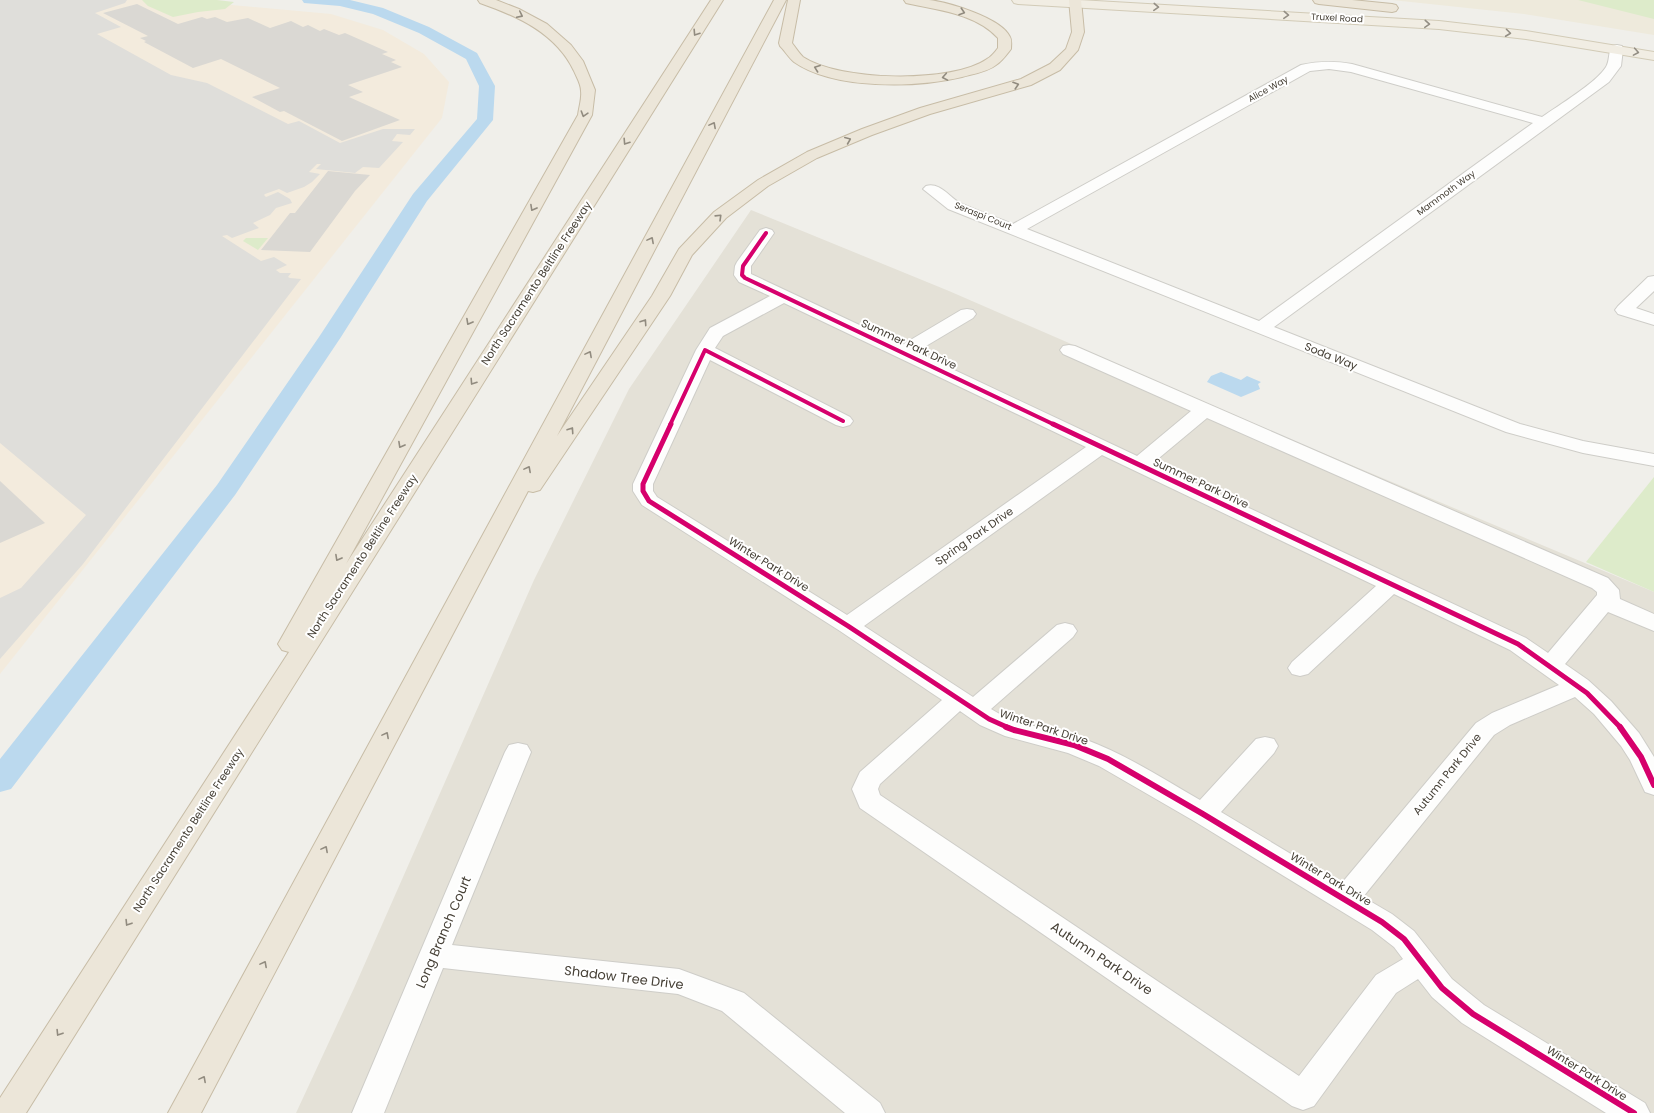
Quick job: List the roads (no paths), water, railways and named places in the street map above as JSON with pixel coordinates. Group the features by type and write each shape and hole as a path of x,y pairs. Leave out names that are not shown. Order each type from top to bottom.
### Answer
{"highway":[{"path":"180,843 585,115 588,90 580,67 564,43 538,24 504,7 484,0"},
{"name":"North Sacramento Beltline Freeway","path":"8,1113 717,0"},
{"path":"184,1113 780,0"},
{"path":"794,0 786,43 788,48 798,59 811,66 848,76 894,81 947,77 977,69 991,62 1000,55 1005,47 1006,41 1002,35 985,22 959,10 910,0"},
{"path":"463,590 661,296 686,253 720,215 763,183 812,155 867,132 925,111 1026,82 1055,67 1072,50 1078,32 1075,1"}],"main road":[{"name":"Truxel Road","path":"1018,0 1075,1 1439,25 1526,35 1654,56"},
{"path":"1202,0 1262,2"},
{"name":"Truxel Road","path":"1313,2 1407,9"}],"street":[{"name":"Mammoth Way","path":"1260,328 1604,79 1614,66 1617,49"},
{"name":"Alice Way","path":"1015,230 1306,68 1320,65 1337,65 1352,68 1544,122"},
{"name":"Seraspi Court","path":"931,189 954,206 1015,230"},
{"name":"Soda Way","path":"1015,230 1513,428 1556,442 1623,457 1654,460"},
{"name":"Summer Park Drive","path":"766,233 743,266 742,275 1518,644 1579,686 1610,715 1627,735 1641,757 1654,785"},
{"path":"1654,281 1624,310 1654,320"},
{"name":"Winter Park Drive","path":"784,296 716,332 705,350 644,484 644,491 649,501 848,626 989,719 1014,730 1074,745 1108,759 1345,899 1382,922 1404,939 1442,988 1473,1014 1634,1113"},
{"path":"903,352 967,314"},
{"path":"705,350 843,421"},
{"path":"1069,350 1600,583 1608,590 1609,598 1604,601 1551,666"},
{"path":"1138,464 1204,410"},
{"name":"Spring Park Drive","path":"848,626 1101,446"},
{"path":"1300,668 1391,584"},
{"path":"1604,601 1654,623"},
{"path":"967,704 1065,631"},
{"name":"Autumn Park Drive","path":"1345,899 1484,729 1501,719 1579,686"},
{"name":"Autumn Park Drive","path":"967,704 869,779 865,790 869,801 1303,1096 1386,984 1422,962"},
{"path":"1203,814 1265,746"},
{"name":"Long Branch Court","path":"368,1113 518,752"},
{"name":"Shadow Tree Drive","path":"434,955 679,982 732,1002 869,1113"}],"water":[{"path":"1221,372 1241,380 1247,376 1261,382 1258,384 1260,389 1241,397 1207,382 1211,376"}],"waterway":[{"path":"0,781 226,490 330,337 420,198 485,120 487,86 472,56 424,30 378,11 340,2 309,0"}]}
